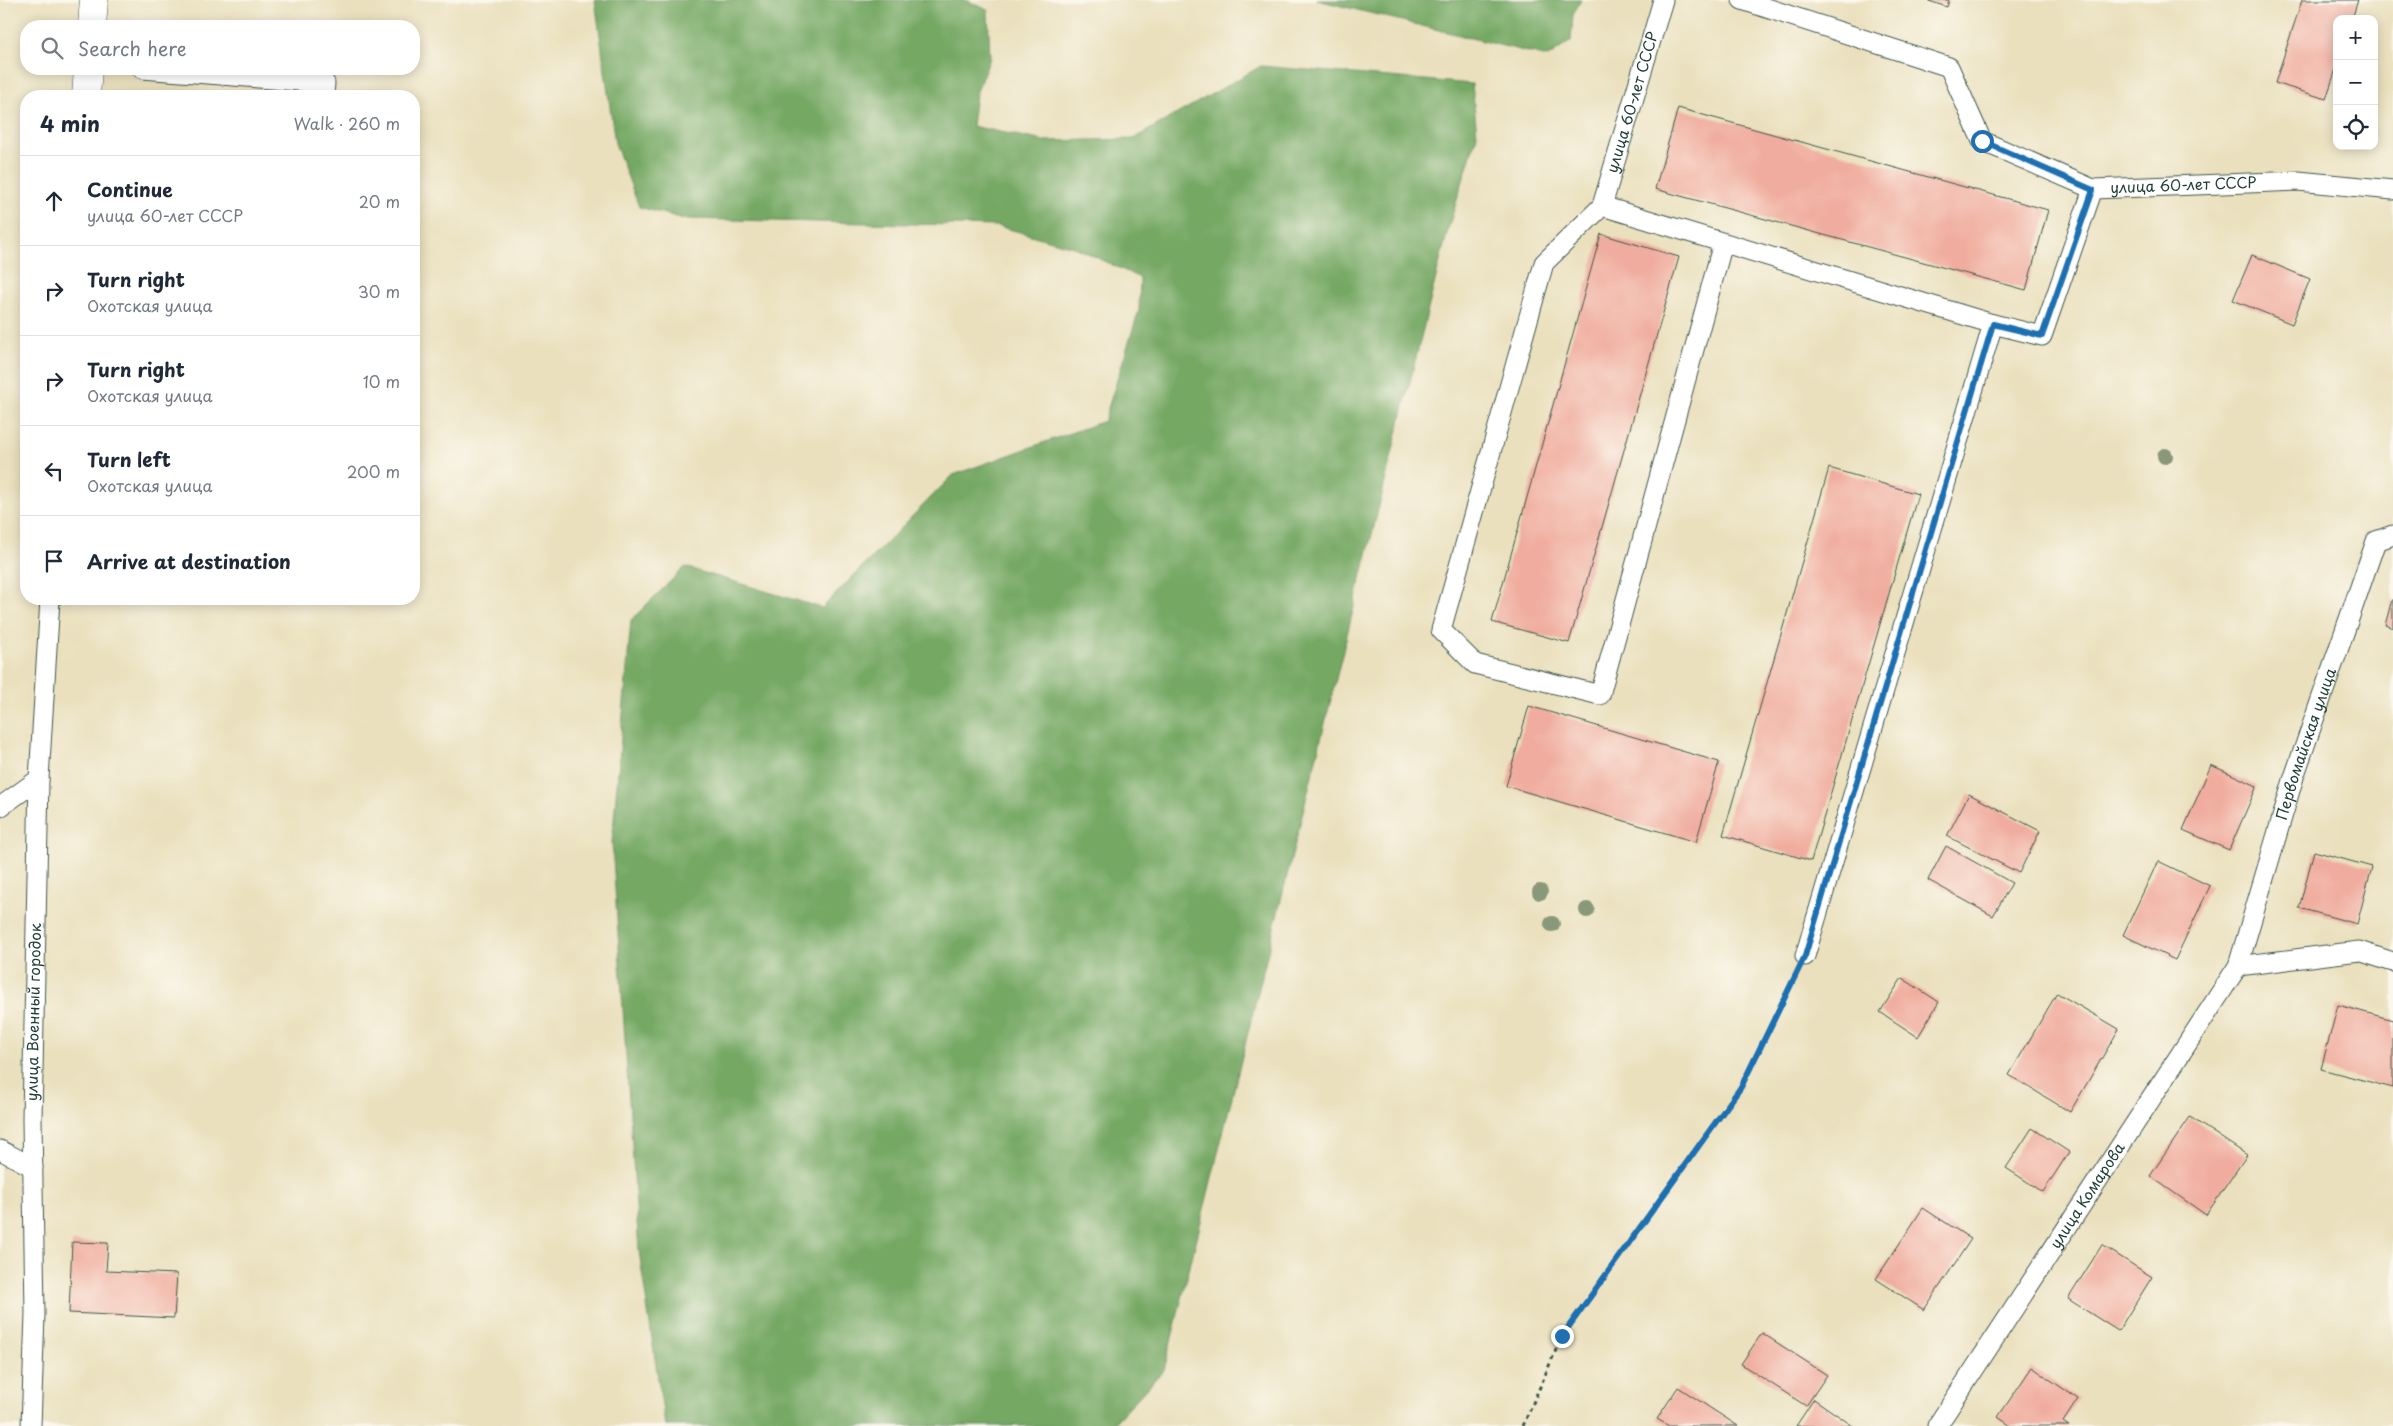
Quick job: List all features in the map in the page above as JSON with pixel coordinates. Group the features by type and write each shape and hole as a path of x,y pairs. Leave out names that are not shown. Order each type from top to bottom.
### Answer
{"street":[{"path":"92,20 94,0"},
{"path":"86,90 88,75"}],"lane":[{"name":"улица 60-лет СССР","path":"1602,206 1663,0"},
{"name":"улица 60-лет СССР","path":"1742,0 1949,67 1982,141 2093,190 2298,182 2393,190"},
{"path":"220,75 325,83 324,90"},
{"path":"1723,243 1600,695 1475,664 1441,630 1544,264 1602,206 1993,324 2042,336 2093,190"},
{"path":"1805,956 1993,324"},
{"name":"Первомайская улица","path":"2238,966 2294,777 2376,541 2393,535"},
{"name":"улица Военный городок","path":"31,1426 35,1314 33,1167 39,780 50,605"},
{"path":"0,807 39,780"},
{"path":"2238,966 2360,951 2393,962"},
{"name":"улица Комарова","path":"1937,1426 2238,966"},
{"path":"0,1150 33,1167"}],"path":[{"path":"1523,1426 1562,1336 1741,1087 1805,956"}],"green space":[{"path":"595,0 966,0 988,10 990,58 976,94 972,126 1044,141 1133,139 1261,66 1472,84 1477,135 1448,229 1164,1370 1111,1426 665,1426 639,1251 612,843 631,620 685,567 822,608 953,475 1104,421 1139,310 1140,278 1077,248 998,226 684,219 639,207 615,143"},
{"path":"1317,0 1581,0 1573,15 1571,41 1548,57"}],"building":[{"path":"1926,0 1949,0 1947,7"},
{"path":"2302,0 2358,0 2353,15 2333,15 2333,78 2326,99 2275,83"},
{"path":"1678,108 2048,210 2026,290 1655,189"},
{"path":"1601,234 1679,257 1569,643 1492,622"},
{"path":"2252,255 2310,279 2292,324 2233,300"},
{"path":"1829,468 1918,494 1811,861 1723,835"},
{"path":"2393,600 2393,628 2385,625"},
{"path":"1529,706 1719,762 1696,842 1506,786"},
{"path":"2211,765 2257,786 2229,850 2183,830"},
{"path":"1969,794 2040,831 2019,873 1947,836"},
{"path":"1946,846 2012,883 1993,916 1928,880"},
{"path":"2314,851 2372,867 2357,924 2299,908"},
{"path":"2158,861 2210,886 2175,960 2123,935"},
{"path":"1902,978 1939,1002 1918,1037 1880,1012"},
{"path":"2057,993 2119,1029 2070,1112 2009,1075"},
{"path":"2338,1005 2393,1020 2393,1088 2321,1069"},
{"path":"2190,1117 2247,1155 2206,1215 2150,1176"},
{"path":"2032,1128 2069,1152 2043,1192 2006,1168"},
{"path":"1923,1208 1971,1239 1924,1310 1876,1279"},
{"path":"72,1242 108,1243 106,1271 177,1274 174,1318 69,1313"},
{"path":"2102,1245 2152,1277 2118,1331 2068,1299"},
{"path":"1762,1333 1827,1375 1806,1406 1741,1364"},
{"path":"2032,1367 2078,1399 2063,1422 2069,1426 2011,1426 1998,1417"},
{"path":"1678,1387 1738,1426 1669,1426 1657,1419"},
{"path":"1814,1399 1853,1426 1796,1426"}],"route":[{"path":"1562,1336 1741,1087 1805,956 1993,324 2042,336 2093,190 1982,141"}]}
